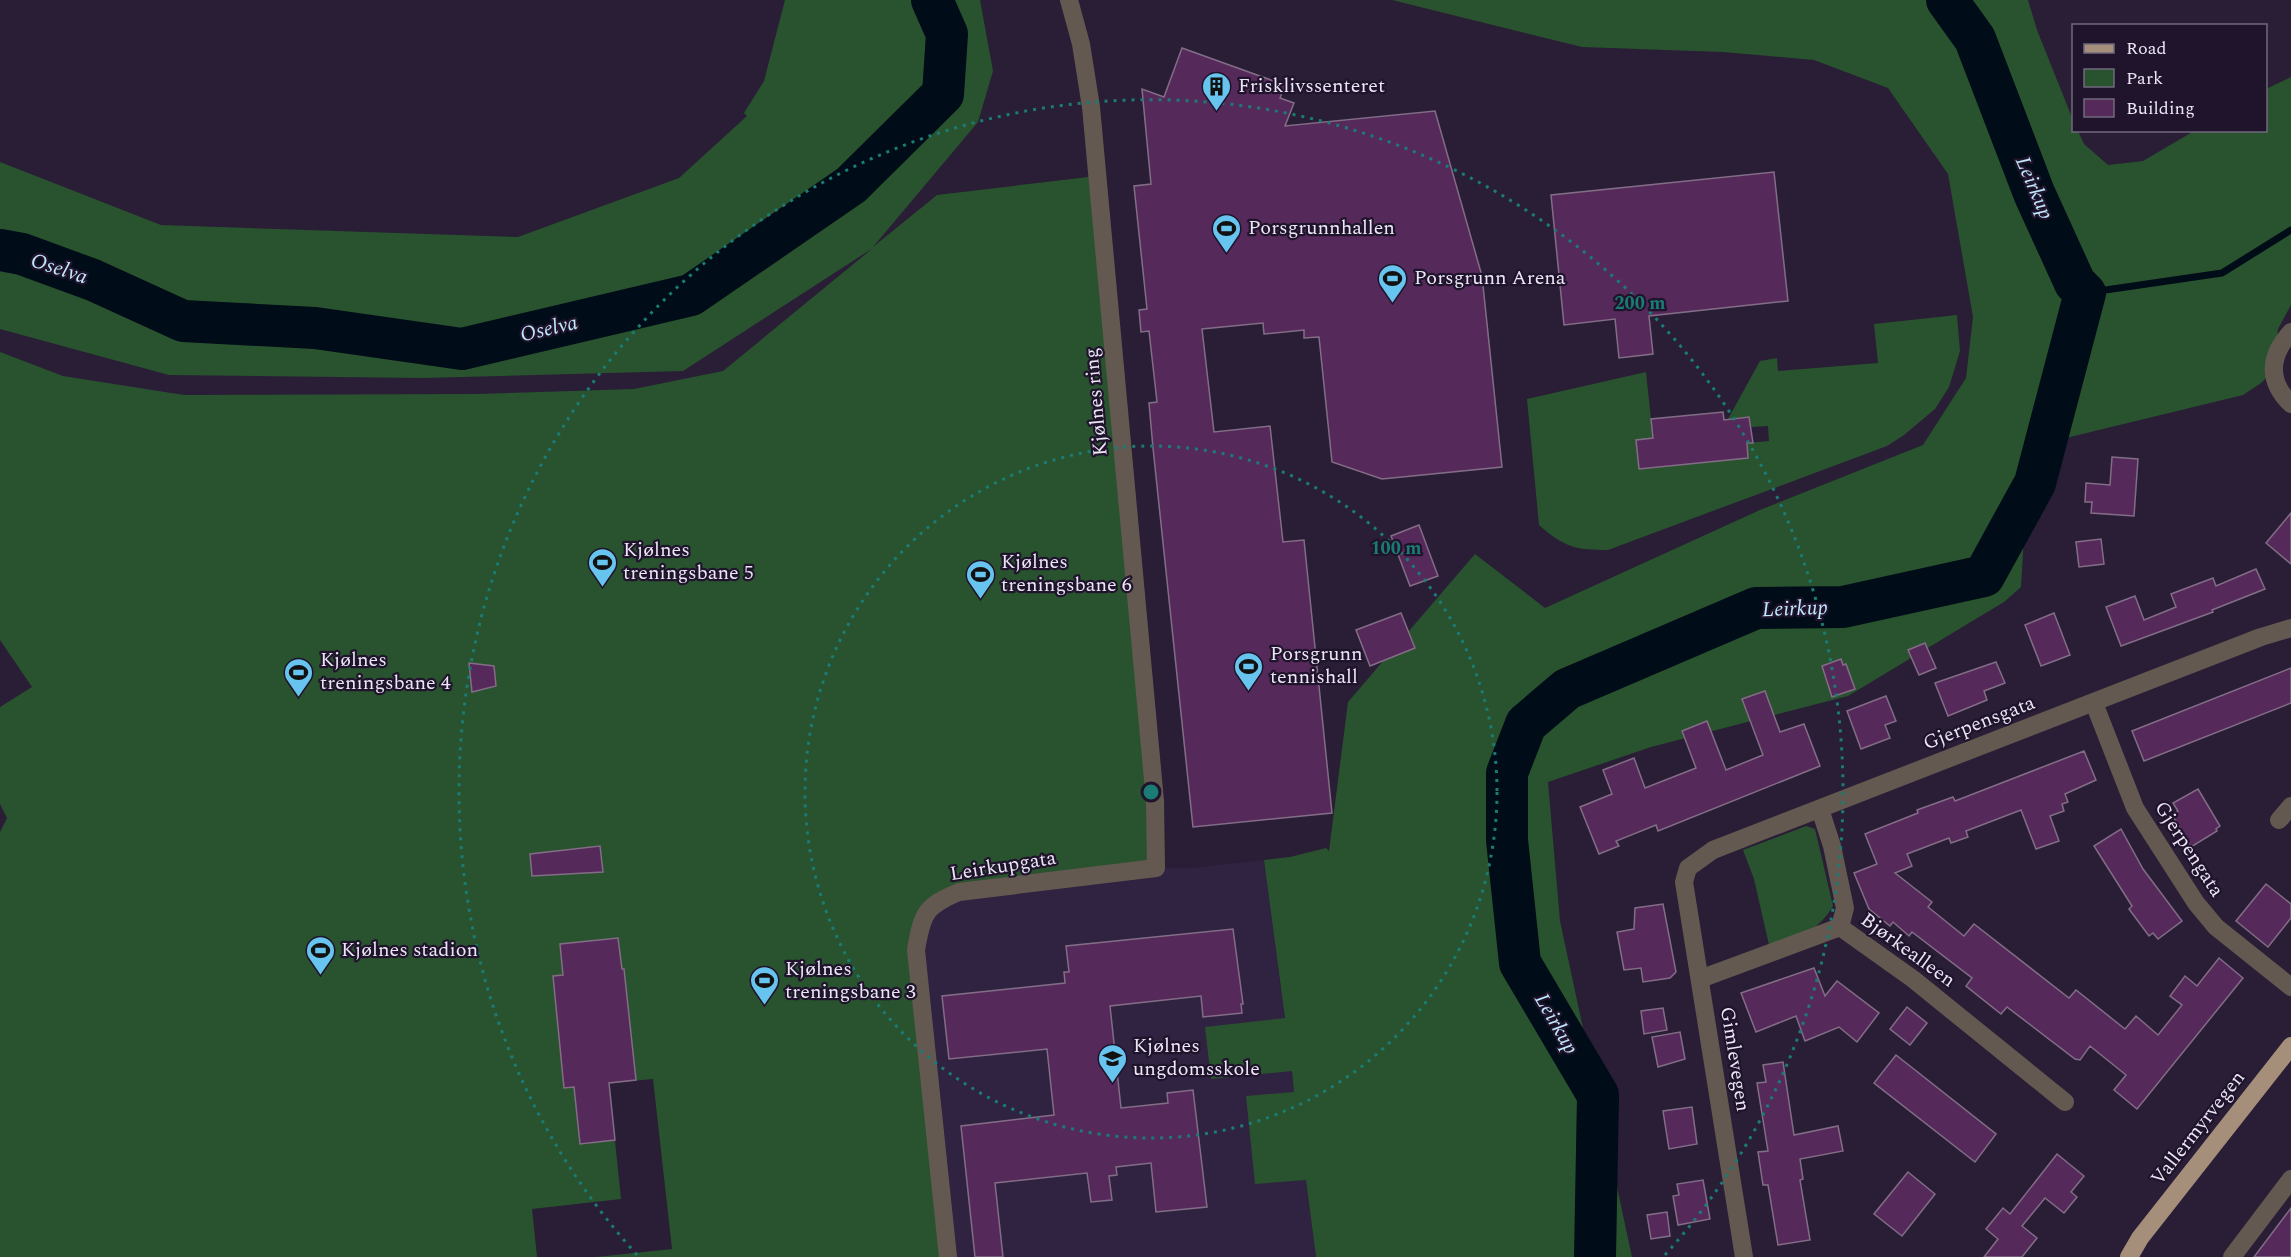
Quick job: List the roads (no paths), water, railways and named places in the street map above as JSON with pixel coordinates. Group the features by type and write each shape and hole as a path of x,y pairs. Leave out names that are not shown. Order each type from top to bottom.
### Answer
{"main road":[{"name":"Vallermyrvegen","path":"2129,1257 2140,1238 2291,1047"},
{"name":"Vallermyrvegen","path":"2119,1257 2140,1238"}],"street":[{"name":"Kjølnes ring","path":"1069,0 1081,44 1091,108 1155,801"},
{"path":"2291,332 2278,347 2273,369 2277,387 2291,404"},
{"name":"Gjerpensgata","path":"1688,868 1713,850 2261,637 2291,628"},
{"name":"Gjerpengata","path":"2094,703 2135,808 2196,903 2216,927 2291,987"},
{"name":"Leirkupgata","path":"948,1257 916,950 920,925 933,902 959,892 1156,868 1155,801"},
{"path":"2279,820 2291,806"},
{"path":"1820,809 1832,846 1845,908 1840,927"},
{"name":"Gimlevegen","path":"1688,868 1684,882 1744,1257"},
{"name":"Bjørkealleen","path":"1700,979 1840,927 1913,979 2066,1102"},
{"path":"2232,1257 2291,1179"}],"waterway":[{"name":"Oselva","path":"0,250 22,254 93,280 183,321 315,328 462,349 691,295 851,185 943,94 947,34 932,0"},
{"name":"Leirkup","path":"1595,1257 1598,1095 1520,963 1507,840 1507,773 1526,724 1567,689 1756,608 1843,607 1984,576 2035,483 2085,293 2075,283 2034,193 1975,39 1947,0"},
{"path":"2085,293 2222,273 2291,230"}],"place":[{"name":"Frisklivssenteret","path":"1217,112"},
{"name":"Porsgrunnhallen","path":"1227,254"},
{"name":"Porsgrunn Arena","path":"1393,304"},
{"name":"Kjølnes treningsbane 5","path":"602,588"},
{"name":"Kjølnes treningsbane 6","path":"980,600"},
{"name":"Porsgrunn tennishall","path":"1249,692"},
{"name":"Kjølnes treningsbane 4","path":"299,698"},
{"name":"Kjølnes stadion","path":"320,976"},
{"name":"Kjølnes treningsbane 3","path":"764,1006"},
{"name":"Kjølnes ungdomsskole","path":"1112,1084"}]}
